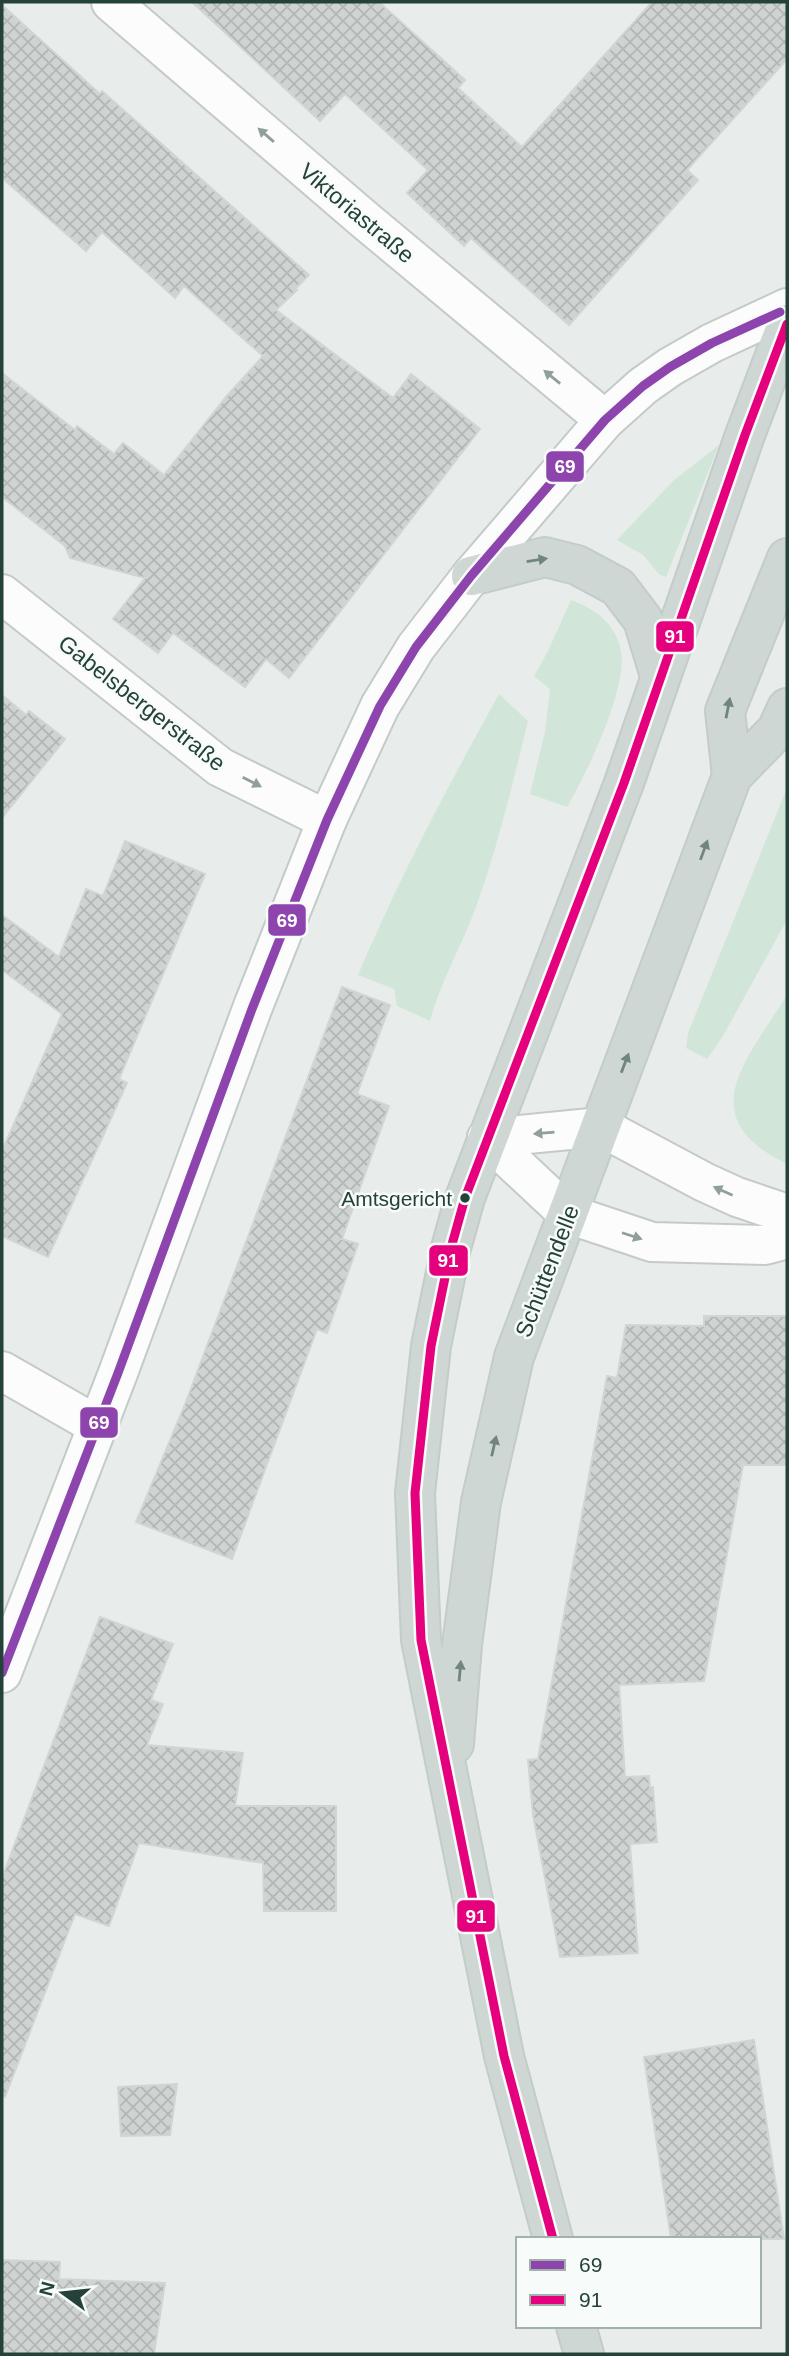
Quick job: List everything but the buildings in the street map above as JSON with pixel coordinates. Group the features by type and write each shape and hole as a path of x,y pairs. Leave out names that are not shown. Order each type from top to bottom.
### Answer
{"main road":[{"name":"Schüttendelle","path":"552,2237 504,2056 421,1640 415,1493 431,1346 450,1248 465,1198 619,796 787,324"},
{"path":"471,576 545,557 578,565 618,587 643,620 660,676"},
{"name":"Schüttendelle","path":"732,775 724,710 787,558"},
{"name":"Schüttendelle","path":"450,1788 462,1644 481,1502 514,1357 732,775 777,730 787,708"},
{"path":"577,2328 584,2354"}],"street":[{"name":"Viktoriastraße","path":"111,2 376,229 605,420"},
{"path":"2,1673 98,1426 253,1009 327,820 380,706 416,648 471,576 605,420 643,386 670,367 712,343 787,308"},
{"name":"Gabelsbergerstraße","path":"2,594 220,767 327,820"},
{"path":"487,1138 601,1127 704,1182 737,1197 787,1214"},
{"path":"487,1138 568,1214 652,1242 765,1245 787,1240"},
{"path":"2,1371 98,1426"}],"green space":[{"path":"719,445 666,577 659,574 643,555 617,540 673,481"},
{"path":"571,600 589,608 610,625 621,651 621,667 604,731 567,807 530,794 545,732 550,689 534,676"},
{"path":"499,694 528,721 484,884 430,1021 397,1006 394,989 358,975 425,833"},
{"path":"787,788 787,920 723,1036 707,1059 686,1048 688,1033"},
{"path":"787,995 787,1164 758,1146 740,1127 734,1107 736,1086 744,1065"}],"transit line":[{"name":"69","path":"2,1673 118,1373 252,1009 327,820 380,706 416,647 471,576 605,420 643,386 670,367 712,343 780,312"},
{"name":"91","path":"552,2237 504,2056 421,1640 415,1493 431,1346 451,1248 465,1198 624,783 745,435 787,324"}],"place":[{"name":"Amtsgericht","path":"465,1198"}]}
